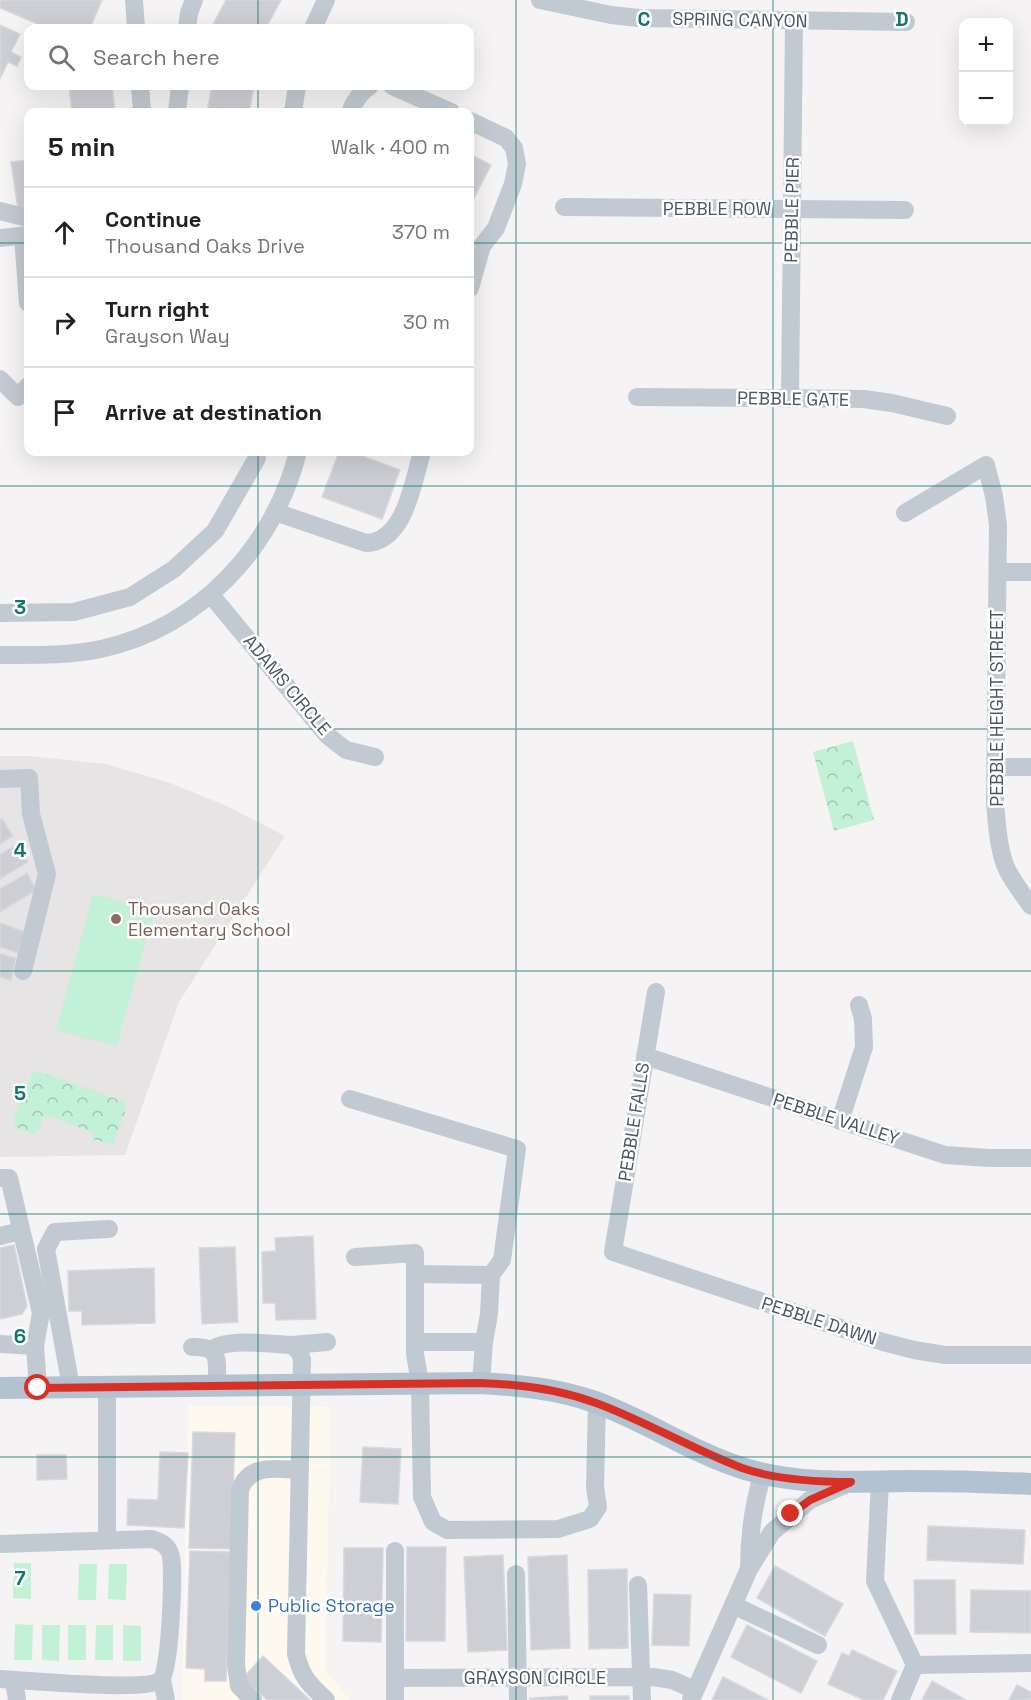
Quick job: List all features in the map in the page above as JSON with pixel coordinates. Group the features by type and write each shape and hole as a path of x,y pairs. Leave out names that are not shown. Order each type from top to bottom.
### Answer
{"main road":[{"path":"0,1388 420,1383 529,1386 564,1392 597,1403 693,1448 763,1473 820,1482 964,1481 1031,1484"}],"street":[{"path":"134,0 136,24"},
{"path":"188,24 194,0"},
{"path":"315,24 326,0"},
{"name":"SPRING CANYON","path":"540,0 590,5 639,18 906,22"},
{"name":"PEBBLE PIER","path":"790,399 794,21"},
{"path":"140,90 142,108"},
{"path":"177,108 180,90"},
{"path":"294,108 296,90"},
{"path":"352,108 363,90"},
{"path":"401,90 442,108"},
{"path":"474,123 506,138 514,148 517,164 513,184 496,228 482,246 474,274"},
{"name":"PEBBLE ROW","path":"564,207 905,210"},
{"path":"0,211 24,217"},
{"path":"0,238 24,236"},
{"path":"0,379 18,397 24,390"},
{"name":"PEBBLE GATE","path":"637,398 864,399 947,416"},
{"path":"0,613 74,612 130,597 174,570 214,531 256,456"},
{"path":"0,655 73,653 101,649 155,631 180,618 211,595 249,553 275,512 297,456"},
{"path":"275,512 366,543 375,543 392,531 401,518 421,456"},
{"name":"PEBBLE HEIGHT STREET","path":"905,513 986,465 998,525 995,803 998,834 1005,865 1031,906"},
{"path":"998,572 1031,572"},
{"name":"ADAMS CIRCLE","path":"211,595 328,736 346,750 375,756"},
{"path":"996,768 1031,767"},
{"path":"0,779 29,778 31,814 47,874 23,971"},
{"name":"PEBBLE FALLS","path":"613,1252 656,992"},
{"path":"840,1121 864,1047 863,1018 859,1005"},
{"name":"PEBBLE VALLEY","path":"645,1056 945,1155 1031,1158"},
{"path":"350,1099 517,1149 502,1260 491,1275 489,1314 483,1341 481,1383"},
{"path":"4,1178 21,1231 41,1313 35,1346 38,1388"},
{"path":"71,1388 46,1249 55,1232 109,1229"},
{"path":"0,1236 21,1231"},
{"name":"PEBBLE DAWN","path":"613,1252 883,1342 914,1350 945,1355 1031,1355"},
{"path":"355,1257 415,1253 415,1354 420,1383 422,1497 433,1522 447,1530 558,1529 590,1519 598,1508 595,1487 597,1403"},
{"path":"415,1274 491,1275"},
{"path":"415,1342 483,1341"},
{"path":"192,1347 212,1349 219,1345 249,1343 292,1345 327,1342"},
{"path":"0,1344 35,1346"},
{"path":"292,1345 300,1353 302,1360 296,1654 305,1681 326,1700"},
{"path":"212,1349 215,1355 217,1386"},
{"path":"107,1387 107,1540"},
{"path":"253,1700 239,1686 236,1665 240,1490 250,1474 264,1468 300,1470"},
{"path":"749,1569 748,1536 763,1473"},
{"path":"693,1695 749,1569 772,1532 810,1500 851,1482"},
{"path":"880,1482 875,1581 915,1665 900,1700"},
{"path":"0,1544 152,1539 168,1548 171,1564 169,1646 162,1680 166,1700"},
{"path":"395,1551 395,1700"},
{"path":"516,1574 518,1700"},
{"path":"638,1585 642,1700"},
{"path":"733,1605 818,1645"},
{"path":"915,1665 1031,1663"},
{"name":"GRAYSON CIRCLE","path":"395,1678 642,1677 672,1680 693,1695"},
{"path":"17,1700 7,1679 124,1686 153,1684 162,1680"}],"shaded area":[{"name":"Thousand Oaks Elementary School","path":"0,756 29,756 106,764 170,783 227,806 285,836 179,1002 125,1155 0,1157"},
{"name":"Public Storage","path":"188,1406 330,1407 326,1670 350,1700 182,1700"}],"green space":[{"path":"853,741 874,820 834,831 813,752"},
{"path":"93,894 154,910 117,1046 56,1030"},
{"path":"38,1071 125,1102 126,1109 113,1144 92,1139 93,1133 50,1116 43,1118 39,1130 33,1134 15,1127 14,1118 31,1073"},
{"path":"14,1563 31,1563 31,1599 13,1598"},
{"path":"79,1564 97,1564 96,1600 78,1600"},
{"path":"109,1564 127,1564 126,1600 108,1599"},
{"path":"15,1624 33,1625 32,1660 14,1660"},
{"path":"42,1625 60,1625 59,1661 42,1660"},
{"path":"68,1625 86,1625 86,1660 68,1660"},
{"path":"96,1625 113,1625 113,1660 95,1660"},
{"path":"123,1625 141,1626 141,1661 123,1661"}],"building":[{"path":"0,0 102,0 92,24 38,24 0,8"},
{"path":"226,0 281,0 268,24 213,24"},
{"path":"0,25 20,34 11,52 21,57 17,66 8,62 0,79"},
{"path":"69,90 112,90 115,108 72,108"},
{"path":"211,90 253,90 250,108 208,108"},
{"path":"474,156 491,165 474,198"},
{"path":"24,160 24,208 18,209 11,162"},
{"path":"337,456 363,456 400,470 382,519 322,497"},
{"path":"2,819 13,836 0,844 0,820"},
{"path":"17,844 28,862 0,879 0,854"},
{"path":"27,873 36,890 0,912 0,889"},
{"path":"0,923 25,932 18,953 0,947"},
{"path":"0,954 16,958 11,980 0,977"},
{"path":"313,1236 316,1319 276,1320 275,1303 263,1303 262,1252 276,1251 275,1238"},
{"path":"14,1245 27,1306 22,1314 0,1319 0,1248"},
{"path":"235,1247 238,1322 202,1324 199,1248"},
{"path":"154,1268 155,1323 82,1325 82,1311 69,1311 68,1271"},
{"path":"193,1432 235,1433 231,1549 189,1548"},
{"path":"363,1447 401,1449 398,1504 360,1502"},
{"path":"160,1452 188,1453 184,1528 127,1525 128,1499 158,1500"},
{"path":"37,1455 66,1455 67,1479 37,1480"},
{"path":"928,1526 1025,1530 1023,1564 927,1560"},
{"path":"407,1547 446,1547 445,1641 406,1641"},
{"path":"344,1548 383,1548 381,1642 343,1641"},
{"path":"190,1551 231,1552 226,1681 205,1681 205,1669 186,1668"},
{"path":"503,1555 507,1650 468,1652 464,1557"},
{"path":"567,1555 570,1648 531,1650 528,1557"},
{"path":"775,1566 843,1604 825,1636 757,1598"},
{"path":"627,1569 628,1648 589,1649 588,1570"},
{"path":"914,1580 955,1580 956,1634 915,1634"},
{"path":"971,1590 1031,1591 1031,1633 970,1632"},
{"path":"654,1594 691,1595 689,1646 652,1645"},
{"path":"747,1625 817,1661 801,1693 731,1657"},
{"path":"852,1650 897,1671 883,1700 864,1700 828,1684 842,1653 849,1656"},
{"path":"263,1656 310,1700 267,1700 243,1678"},
{"path":"723,1677 768,1700 712,1700"},
{"path":"932,1681 966,1700 922,1700"},
{"path":"1017,1685 1031,1692 1031,1700 1009,1700"},
{"path":"567,1696 568,1700 530,1700 530,1698"},
{"path":"590,1696 629,1696 629,1700 590,1700"}],"place":[{"name":"Thousand Oaks Elementary School","path":"116,919"},
{"name":"Public Storage","path":"256,1606"}],"route":[{"path":"38,1388 479,1383 529,1386 564,1392 597,1403 693,1448 744,1468 820,1482 851,1482 810,1500 791,1514"}]}
